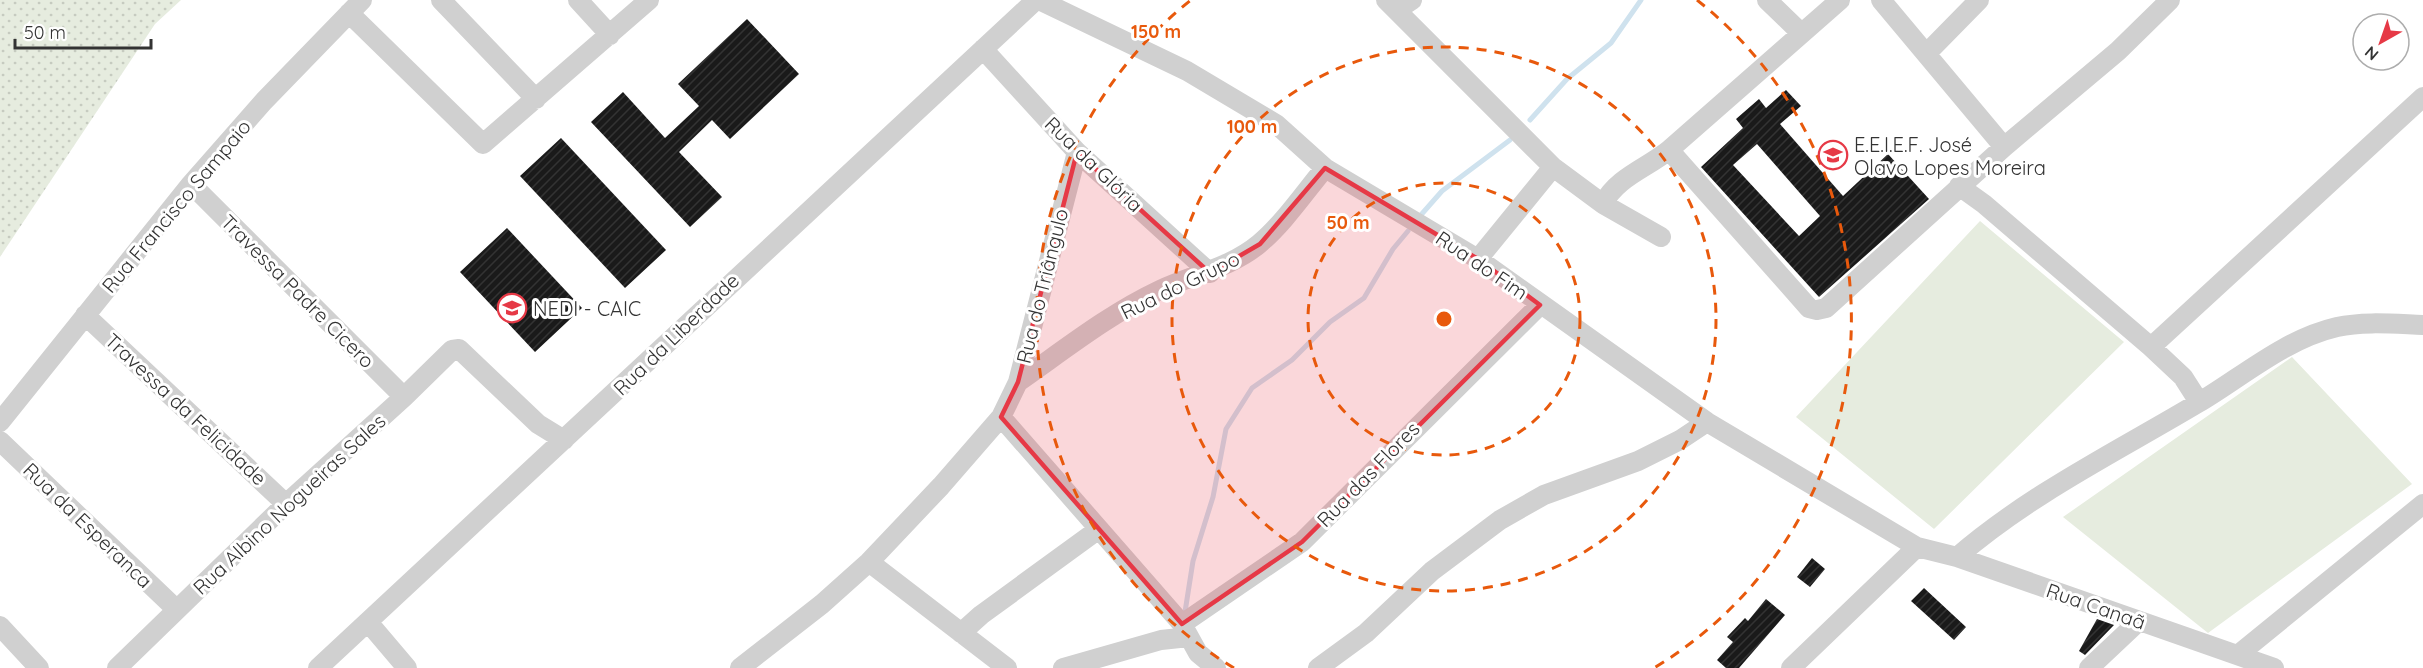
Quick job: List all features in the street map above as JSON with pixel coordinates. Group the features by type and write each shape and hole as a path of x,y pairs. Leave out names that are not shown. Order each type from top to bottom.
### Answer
{"street":[{"path":"441,0 536,99"},
{"path":"578,0 610,35"},
{"path":"356,7 483,144 649,0"},
{"name":"Rua da Liberdade","path":"318,668 564,441 724,287 1037,0"},
{"name":"Rua do Fim","path":"1037,0 1187,71 1276,124 1325,168 1478,259 1707,422 1917,547"},
{"path":"1767,0 1801,33"},
{"path":"1603,204 1609,191 1646,163 1669,150 1840,0"},
{"path":"1881,0 2004,147"},
{"path":"1926,54 1979,0"},
{"path":"1669,150 1809,308 1817,310 1826,308 1959,186 2118,51 2170,0"},
{"path":"1398,3 1553,167 1603,204 1661,237"},
{"name":"Rua Francisco Sampaio","path":"0,422 191,184 264,101 356,7"},
{"name":"Rua da Glória","path":"982,49 1077,152 1210,273"},
{"path":"2151,347 2423,97"},
{"name":"Rua do Triângulo","path":"1001,417 1018,382 1077,152"},
{"path":"1478,259 1553,167"},
{"name":"Rua do Grupo","path":"1018,382 1123,310 1161,290 1194,276 1210,273 1260,244 1325,168"},
{"name":"Travessa Padre Cicero","path":"191,184 404,397"},
{"path":"1959,186 2151,347 2183,378 2199,402"},
{"name":"Rua das Flores","path":"1065,667 1181,633 1302,542 1391,450 1540,305"},
{"name":"Travessa da Felicidade","path":"86,315 286,504"},
{"path":"1957,557 2011,514 2115,448 2199,402 2254,366 2311,335 2338,327 2423,325"},
{"name":"Rua Albino Nogueiras Sales","path":"117,668 286,504 404,397 452,350 459,349 538,424 564,441"},
{"path":"740,668 822,604 869,562 941,486 1001,417 1099,529 1198,653 1216,668"},
{"path":"1318,668 1366,633 1432,571 1500,520 1544,495 1638,461 1680,440 1707,422"},
{"name":"Rua da Esperanca","path":"0,441 176,609"},
{"path":"2239,654 2423,504"},
{"path":"961,633 981,615 1099,529"},
{"path":"1791,668 1917,547"},
{"name":"Rua Canaã","path":"1917,547 1957,557 2274,668"},
{"path":"869,562 1007,668"},
{"path":"2089,668 2139,621"},
{"path":"368,622 406,668"},
{"path":"0,626 39,668"}],"highlighted area":[{"path":"1077,152 1210,273 1260,244 1325,168 1478,259 1540,305 1302,542 1182,624 1001,417 1018,382"}],"shaded area":[{"path":"0,0 181,0 155,24 0,257"},
{"path":"1980,221 2124,342 1934,529 1796,417"},
{"path":"2292,357 2412,484 2208,633 2063,517"}],"building":[{"path":"747,19 799,74 730,139 712,120 679,152 722,197 690,227 591,122 623,92 665,138 699,106 678,84"},
{"path":"1786,90 1801,106 1780,124 1843,196 1888,154 1929,199 1819,297 1701,167 1743,128 1736,119 1759,99 1766,108","holes":["1757,144 1820,216 1799,236 1733,165"]},
{"path":"561,138 666,250 625,288 520,176"},
{"path":"507,228 582,308 535,352 460,272"},
{"path":"1812,558 1825,569 1810,587 1797,577"},
{"path":"1924,588 1966,627 1954,640 1911,601"},
{"path":"1766,599 1785,615 1739,668 1726,668 1717,660 1733,642 1727,637 1745,618 1748,621"},
{"path":"2097,619 2114,625 2085,655 2079,651"}],"waterway":[{"path":"1530,120 1567,79 1611,43 1641,0"},
{"path":"1420,216 1442,191 1510,140"},
{"path":"1185,612 1193,561 1213,497 1226,429 1252,388 1292,360 1330,322 1364,298 1393,249 1408,231"}],"place":[{"name":"E.E.I.E.F. José Olavo Lopes Moreira","path":"1833,155"},
{"name":"NEDI - CAIC","path":"512,308"}]}
